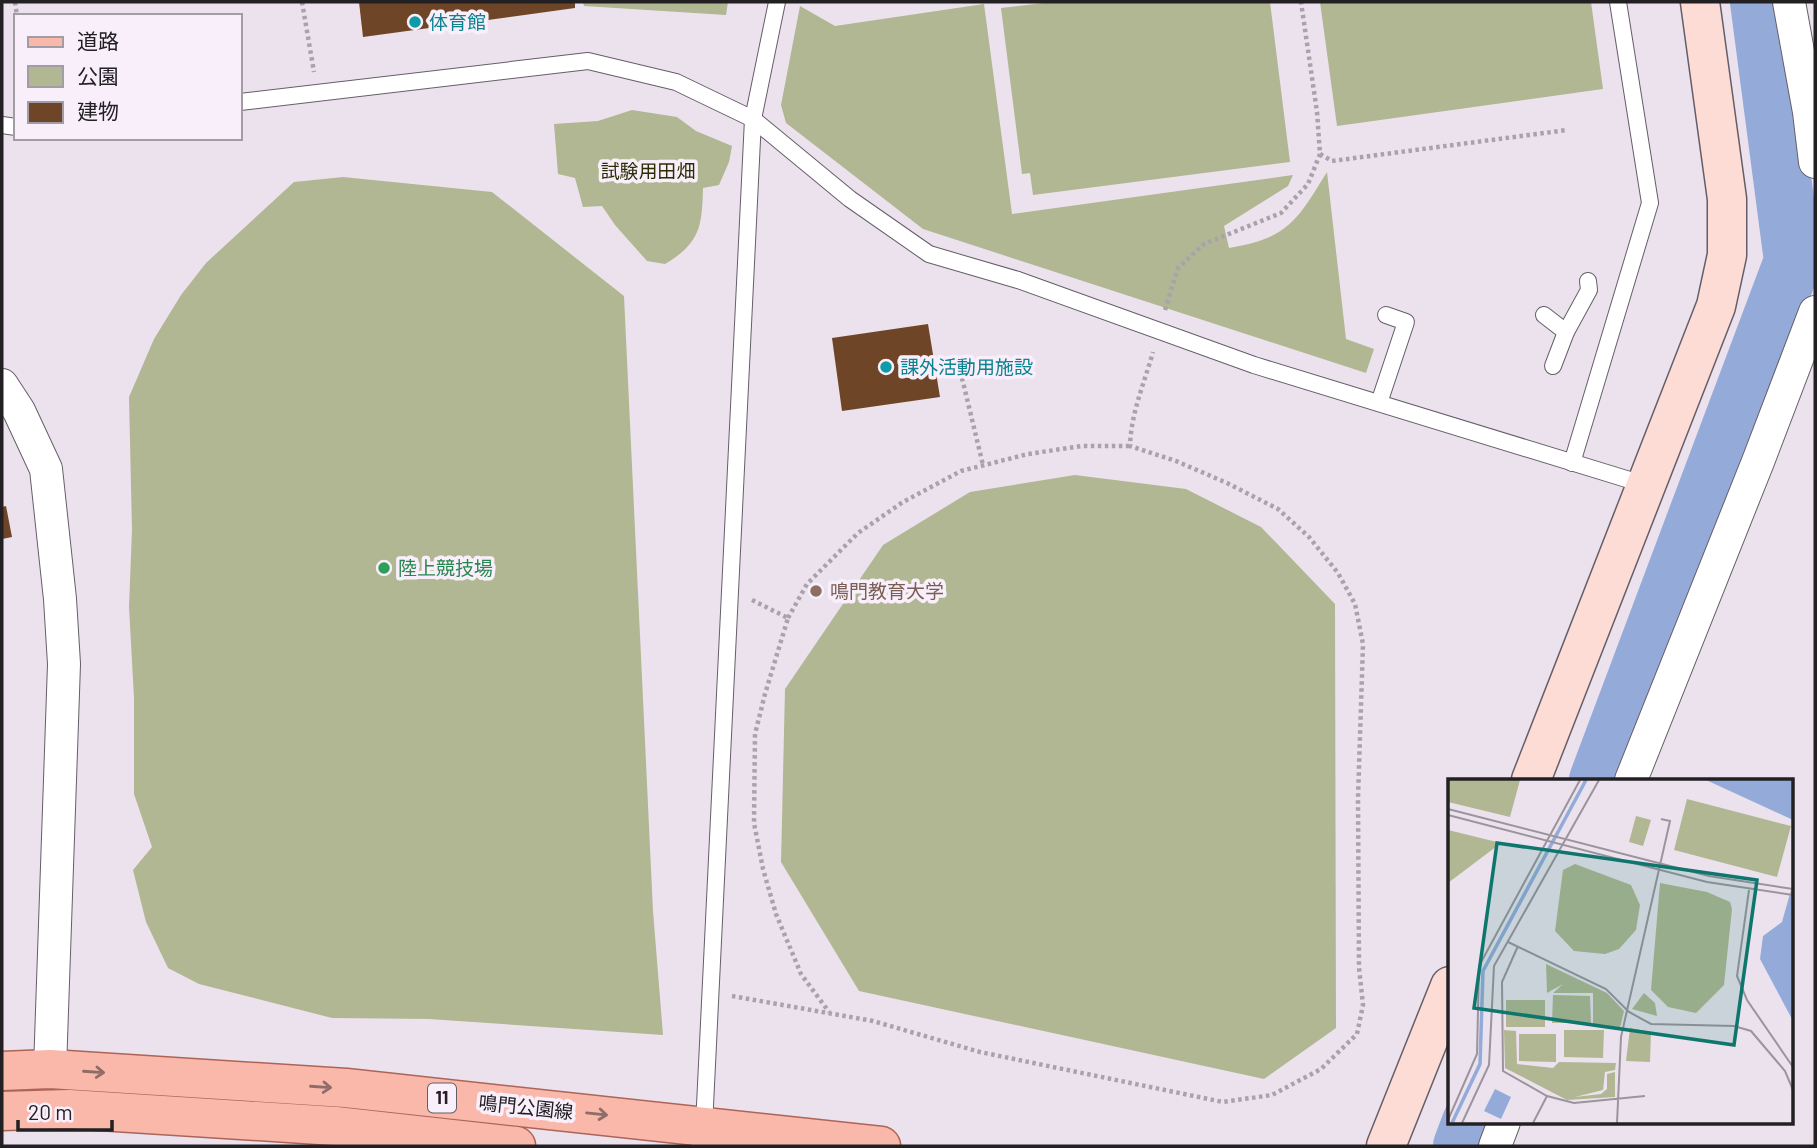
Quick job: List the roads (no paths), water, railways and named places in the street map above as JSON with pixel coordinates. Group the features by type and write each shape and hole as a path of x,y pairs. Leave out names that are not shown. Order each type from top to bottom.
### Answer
{"main road":[{"name":"鳴門公園線","path":"2,1071 50,1069 346,1088 702,1136 881,1146"},
{"name":"鳴門公園線","path":"2,1111 69,1109 335,1126 516,1146"}],"street":[{"path":"1531,779 1716,306 1727,255 1727,199 1700,2"},
{"path":"1789,2 1815,162"},
{"path":"1631,779 1815,312"},
{"path":"2,385 19,411 46,469 60,599 64,664 50,1069"},
{"path":"1386,1146 1448,991"},
{"path":"1495,1146 1503,1124"}],"lane":[{"path":"702,1136 753,118 777,2"},
{"path":"1572,463 1650,203 1618,2"},
{"path":"242,102 588,61 676,82 753,118 850,199 929,254 1018,280 1254,365 1647,486"},
{"path":"1553,366 1566,332 1589,290 1588,281"},
{"path":"1544,315 1566,332"},
{"path":"1379,403 1406,322 1386,316"}],"waterway":[{"path":"1598,779 1793,261 1759,2"},
{"path":"1462,1146 1470,1124"}],"place":[{"name":"体育館","path":"415,22"},
{"name":"課外活動用施設","path":"886,367"},
{"name":"陸上競技場","path":"384,568"},
{"name":"鳴門教育大学","path":"816,591"}],"park label":[{"name":"試験用田畑","path":"648,171"}]}
